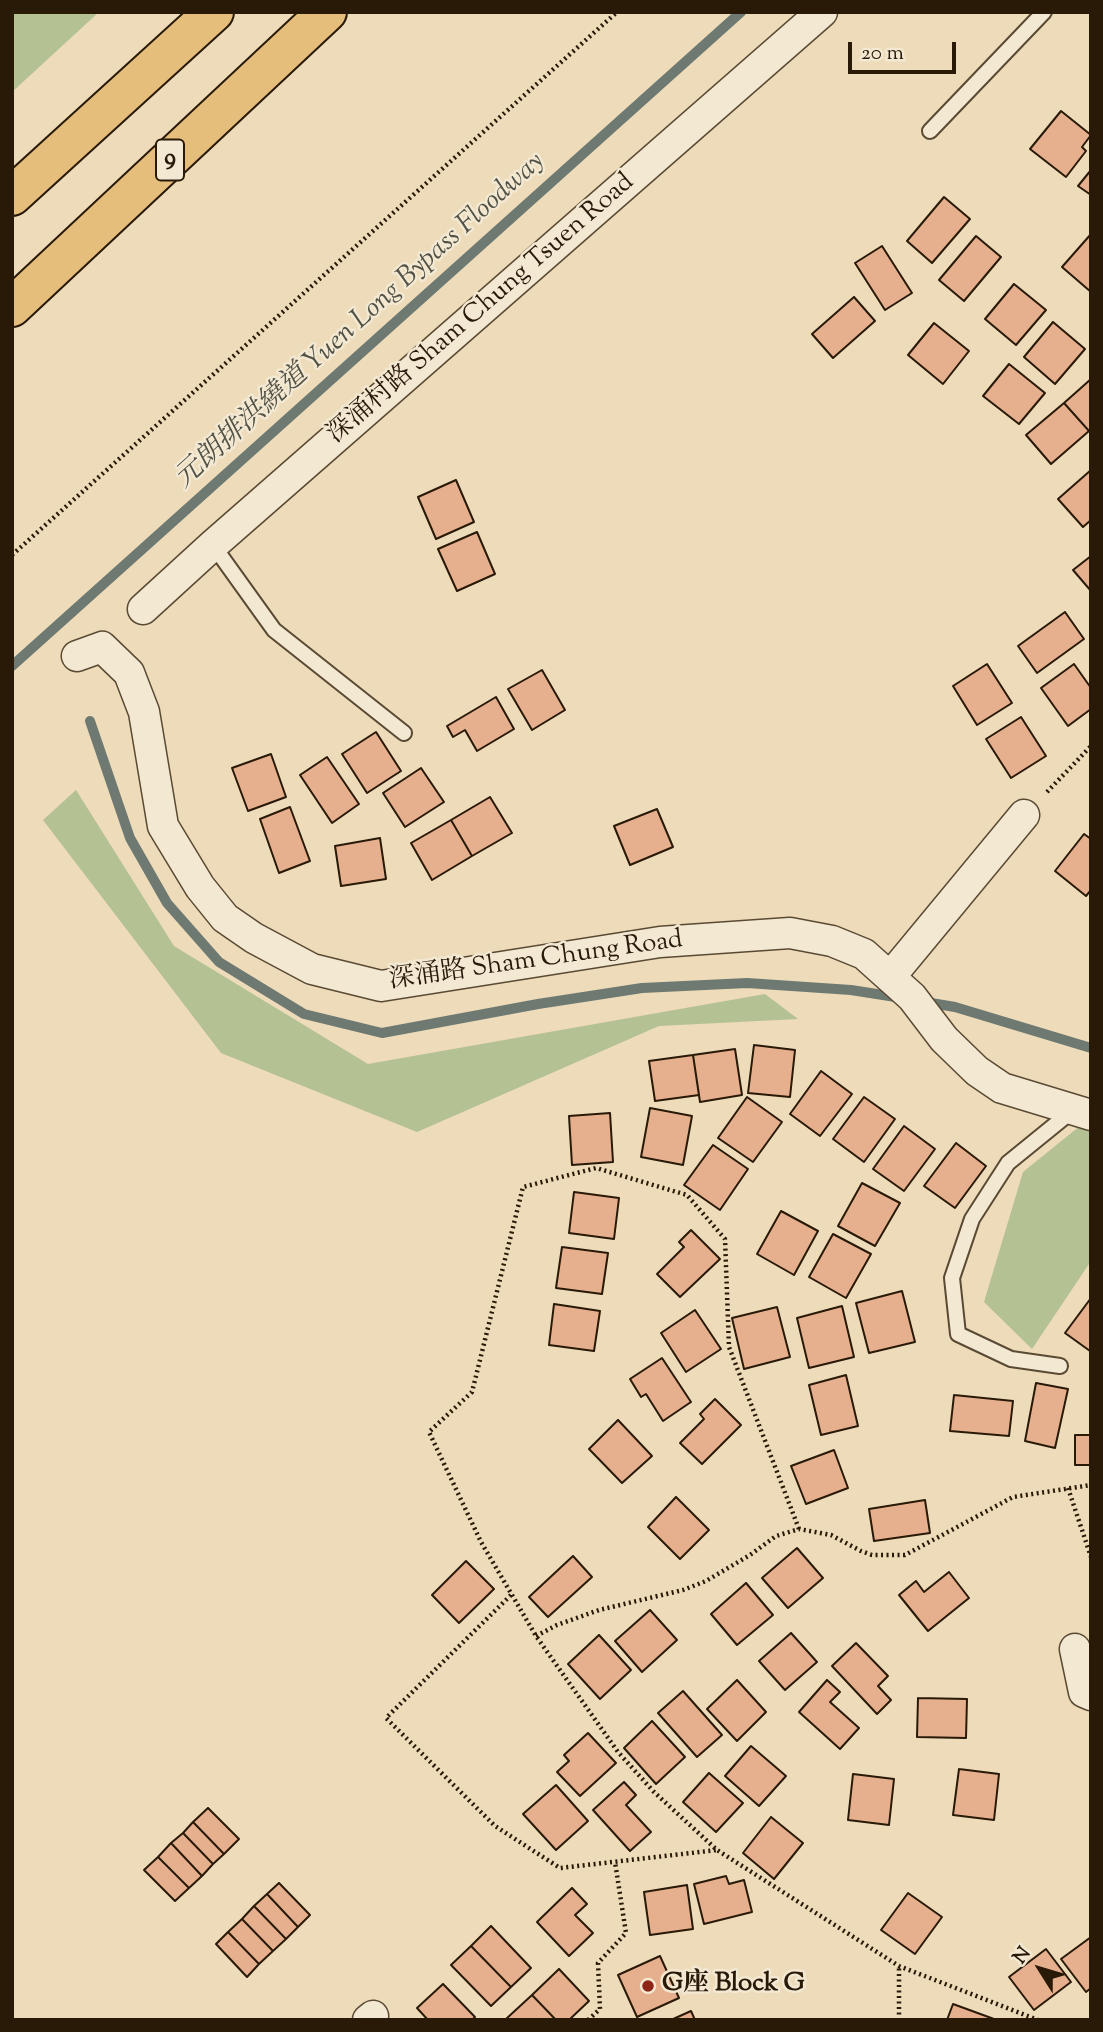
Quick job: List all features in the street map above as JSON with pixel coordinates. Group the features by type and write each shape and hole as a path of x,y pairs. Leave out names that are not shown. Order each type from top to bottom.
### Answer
{"highway":[{"path":"12,196 214,12"},
{"name":"9","path":"12,307 327,12"}],"street":[{"name":"深涌村路 Sham Chung Tsuen Road","path":"143,609 822,12"},
{"name":"深涌路 Sham Chung Road","path":"77,656 102,647 129,673 144,712 163,827 200,887 225,918 254,938 312,969 381,986 660,942 790,933 832,941 864,954 912,997 944,1039 977,1071 1002,1088 1082,1112"},
{"path":"890,978 1024,815"},
{"path":"1074,1649 1084,1692 1091,1695"}],"lane":[{"path":"930,131 1044,12"},
{"path":"213,545 274,630 404,733"},
{"path":"1060,1366 1011,1359 958,1334 952,1278 972,1219 1008,1163 1082,1112"}],"path":[{"path":"12,555 617,12"},
{"path":"1024,815 1091,747"},
{"path":"799,1529 729,1347 725,1239 687,1195 596,1168 523,1187 472,1392 429,1433 481,1542 536,1636 618,1752 654,1792 717,1850 899,1966 1038,2020"},
{"path":"536,1636 557,1625 599,1610 694,1586 750,1555 776,1536 799,1529 831,1535 872,1555 905,1555 1013,1497 1091,1485"},
{"path":"1068,1488 1091,1557"},
{"path":"511,1595 386,1718 495,1826 561,1868 717,1850"},
{"path":"589,2020 600,2009 598,1963 626,1933 615,1862"},
{"path":"899,1966 899,2020"}],"green space":[{"path":"12,12 99,12 12,92"},
{"path":"76,790 174,946 368,1064 765,994 798,1019 659,1026 417,1132 221,1053 43,820"},
{"path":"1091,1117 1091,1261 1032,1349 984,1302 1023,1172"}],"building":[{"path":"1061,111 1091,135 1082,147 1086,151 1066,177 1030,149"},
{"path":"1091,170 1091,195 1078,186"},
{"path":"944,197 970,219 932,263 907,241"},
{"path":"1091,234 1091,292 1062,267"},
{"path":"976,236 1001,257 964,301 939,280"},
{"path":"882,246 912,293 885,310 855,263"},
{"path":"1014,284 1046,310 1016,345 985,319"},
{"path":"854,297 875,321 833,358 812,334"},
{"path":"1053,322 1085,349 1055,384 1024,357"},
{"path":"934,323 969,351 943,384 908,355"},
{"path":"1009,364 1045,393 1019,424 983,396"},
{"path":"1091,379 1091,430 1089,431 1064,403"},
{"path":"1064,403 1089,431 1051,464 1026,435"},
{"path":"1091,470 1091,520 1083,527 1058,499"},
{"path":"456,480 474,522 436,539 418,497"},
{"path":"477,532 495,574 457,591 438,549"},
{"path":"1091,556 1091,591 1073,570"},
{"path":"1065,612 1084,639 1037,673 1018,646"},
{"path":"987,664 1012,703 977,725 953,686"},
{"path":"1074,664 1091,688 1091,709 1068,726 1041,688"},
{"path":"542,670 565,710 532,730 508,689"},
{"path":"496,697 514,729 477,751 465,730 453,737 447,726"},
{"path":"1021,717 1046,756 1011,778 986,739"},
{"path":"376,732 401,771 367,793 342,754"},
{"path":"271,754 286,797 248,811 232,768"},
{"path":"327,757 359,804 332,823 300,775"},
{"path":"421,768 444,802 405,827 383,793"},
{"path":"490,797 512,833 472,856 451,820"},
{"path":"290,807 310,861 279,873 260,819"},
{"path":"657,809 673,847 630,865 614,826"},
{"path":"451,820 472,856 432,880 411,843"},
{"path":"1084,834 1091,839 1091,890 1086,896 1055,871"},
{"path":"380,838 386,879 341,886 335,846"},
{"path":"754,1045 795,1050 790,1097 748,1093"},
{"path":"735,1049 742,1095 700,1102 693,1055"},
{"path":"693,1055 699,1095 655,1101 649,1061"},
{"path":"821,1071 852,1094 820,1136 790,1114"},
{"path":"747,1097 782,1122 753,1162 718,1138"},
{"path":"864,1097 895,1119 864,1162 833,1139"},
{"path":"650,1108 692,1116 683,1165 641,1157"},
{"path":"610,1113 613,1162 572,1165 569,1116"},
{"path":"904,1126 935,1149 904,1191 873,1169"},
{"path":"956,1143 986,1166 955,1208 924,1186"},
{"path":"713,1145 748,1169 720,1210 684,1185"},
{"path":"862,1183 900,1203 875,1246 838,1226"},
{"path":"574,1192 619,1198 614,1239 569,1233"},
{"path":"781,1211 818,1231 794,1275 757,1254"},
{"path":"691,1230 720,1259 680,1297 657,1274 684,1247 679,1242"},
{"path":"833,1234 871,1254 846,1298 809,1277"},
{"path":"562,1247 608,1253 602,1294 556,1288"},
{"path":"902,1291 915,1342 869,1353 856,1303"},
{"path":"1091,1298 1091,1351 1090,1351 1065,1333"},
{"path":"554,1304 600,1311 594,1351 549,1345"},
{"path":"842,1306 854,1357 809,1368 797,1318"},
{"path":"777,1307 790,1357 744,1369 732,1318"},
{"path":"695,1310 721,1349 686,1372 661,1333"},
{"path":"662,1358 691,1402 663,1421 646,1394 641,1397 630,1379"},
{"path":"846,1375 858,1426 821,1435 809,1385"},
{"path":"1036,1383 1068,1389 1055,1448 1025,1441"},
{"path":"954,1395 1013,1401 1009,1436 950,1431"},
{"path":"715,1399 741,1425 702,1464 680,1443 704,1419 700,1414"},
{"path":"618,1420 652,1456 622,1483 589,1449"},
{"path":"1075,1435 1091,1435 1091,1465 1075,1465"},
{"path":"834,1450 848,1488 806,1504 791,1466"},
{"path":"676,1497 709,1530 680,1559 648,1527"},
{"path":"925,1500 930,1533 874,1541 869,1509"},
{"path":"797,1548 823,1578 788,1608 762,1578"},
{"path":"573,1556 592,1577 548,1617 529,1597"},
{"path":"466,1561 494,1589 459,1623 432,1595"},
{"path":"949,1572 969,1598 928,1631 899,1595 916,1581 924,1592"},
{"path":"746,1583 773,1615 737,1645 711,1614"},
{"path":"650,1610 677,1640 642,1672 615,1641"},
{"path":"791,1633 817,1662 785,1690 759,1661"},
{"path":"599,1635 631,1670 600,1699 568,1664"},
{"path":"856,1643 888,1676 878,1686 891,1700 877,1714 832,1666"},
{"path":"737,1680 766,1712 737,1741 707,1709"},
{"path":"827,1680 840,1692 830,1702 859,1728 840,1749 799,1712"},
{"path":"683,1691 722,1735 697,1757 658,1713"},
{"path":"918,1698 967,1699 966,1738 917,1737"},
{"path":"652,1721 685,1757 656,1784 624,1748"},
{"path":"588,1733 616,1763 580,1796 557,1772 569,1761 564,1755"},
{"path":"751,1746 786,1776 759,1806 725,1776"},
{"path":"959,1769 999,1774 994,1820 953,1815"},
{"path":"709,1773 743,1803 716,1832 683,1802"},
{"path":"853,1774 894,1779 889,1825 848,1820"},
{"path":"624,1782 636,1795 626,1805 651,1832 630,1851 593,1810"},
{"path":"556,1785 588,1821 556,1850 523,1814"},
{"path":"208,1808 239,1839 224,1854 193,1822"},
{"path":"771,1817 803,1843 774,1879 743,1853"},
{"path":"193,1822 224,1854 213,1864 183,1833"},
{"path":"183,1833 213,1864 202,1876 171,1843"},
{"path":"171,1843 202,1876 189,1888 158,1857"},
{"path":"158,1857 189,1888 175,1901 144,1870"},
{"path":"726,1876 729,1884 744,1880 752,1912 704,1924 694,1884"},
{"path":"279,1883 310,1915 298,1927 267,1894"},
{"path":"687,1885 693,1929 650,1935 644,1892"},
{"path":"572,1888 587,1904 575,1915 593,1933 569,1956 537,1922"},
{"path":"908,1893 942,1917 915,1954 881,1930"},
{"path":"267,1894 298,1927 286,1939 254,1906"},
{"path":"254,1906 286,1939 273,1951 242,1919"},
{"path":"242,1919 273,1951 259,1964 228,1932"},
{"path":"491,1926 531,1968 511,1987 471,1946"},
{"path":"228,1932 259,1964 247,1977 216,1944"},
{"path":"1091,1937 1091,1988 1086,1992 1061,1959"},
{"path":"471,1946 511,1987 491,2006 451,1965"},
{"path":"1046,1949 1071,1982 1034,2010 1009,1977"},
{"name":"G座 Block G","path":"660,1956 679,1998 637,2017 618,1975"},
{"path":"559,1969 589,2001 569,2020 556,2020 532,1995"},
{"path":"443,1984 475,2017 472,2020 428,2020 417,2008"},
{"path":"532,1995 556,2020 506,2019"},
{"path":"953,2004 994,2019 994,2020 947,2020"},
{"path":"691,2011 695,2020 671,2020"}],"waterway":[{"name":"元朗排洪繞道 Yuen Long Bypass Floodway","path":"12,666 741,12"},
{"path":"90,721 130,838 167,903 219,962 304,1014 382,1033 642,988 747,983 851,990 902,998"},
{"path":"925,1002 955,1007 1091,1048"}],"place":[{"name":"G座 Block G","path":"648,1986"}]}
